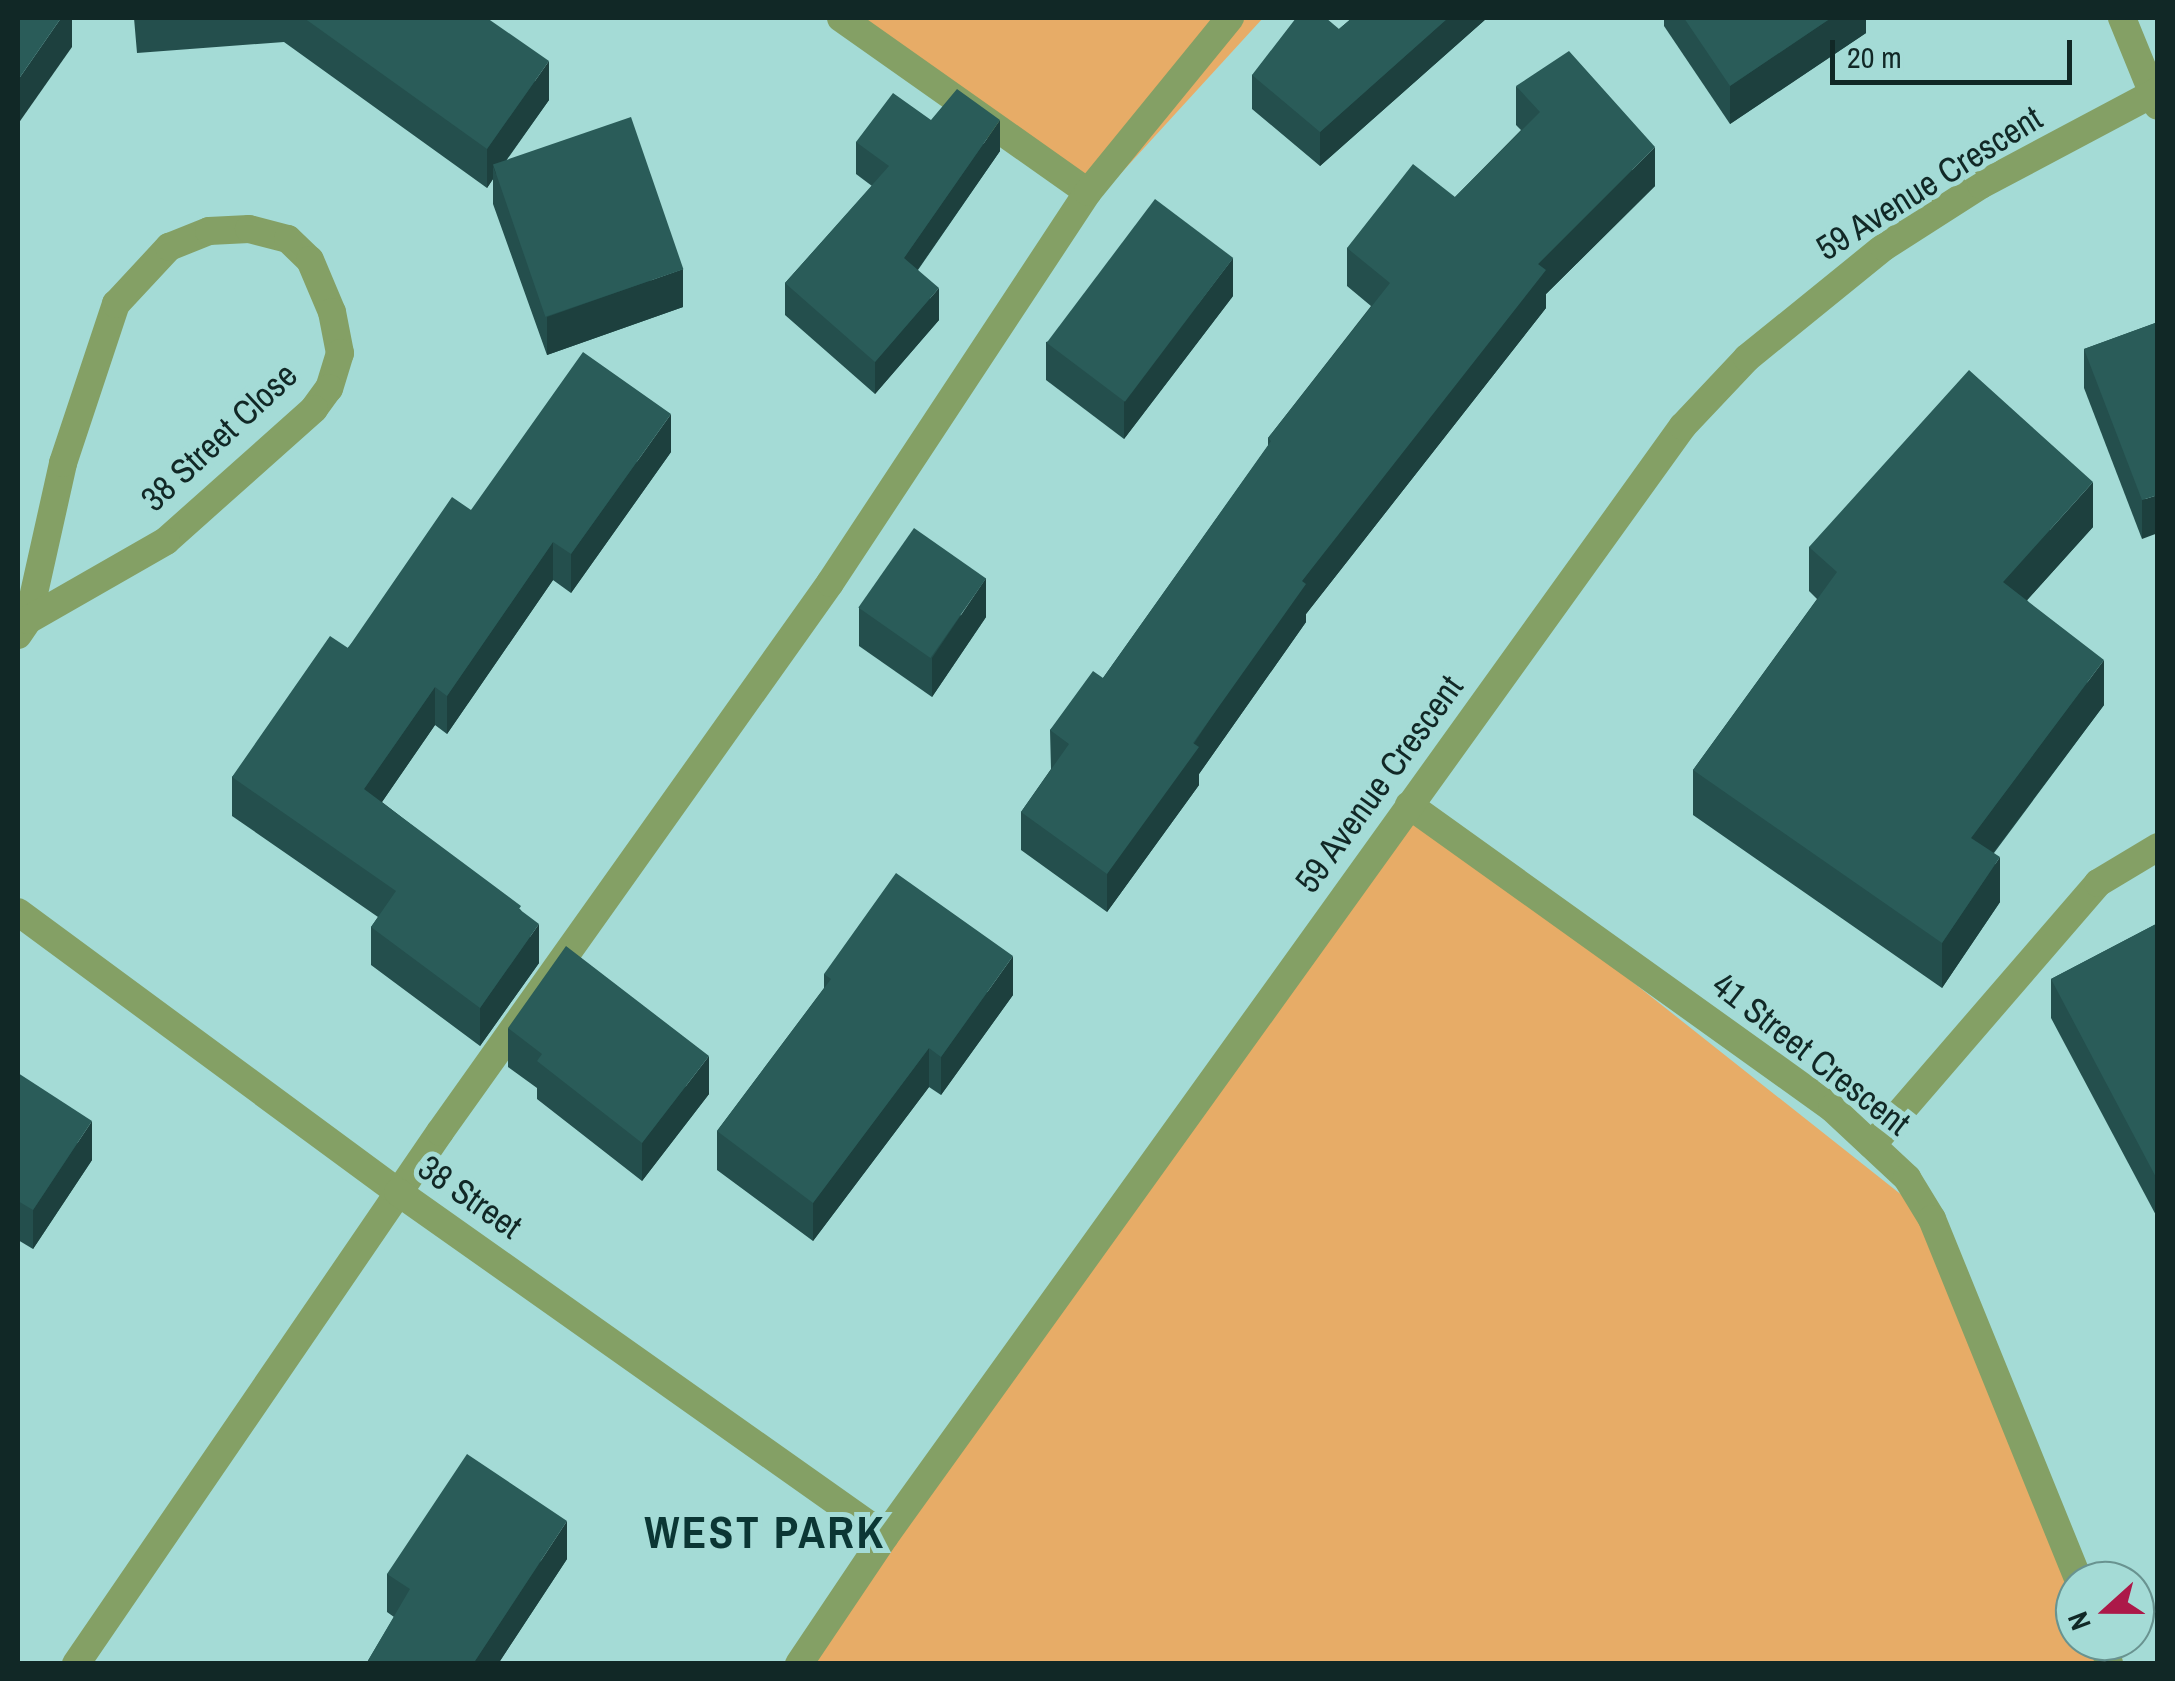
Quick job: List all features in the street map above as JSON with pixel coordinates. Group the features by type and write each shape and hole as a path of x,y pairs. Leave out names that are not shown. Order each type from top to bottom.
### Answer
{"street":[{"path":"841,18 1088,192"},
{"path":"76,1664 398,1192 830,583 1088,192 1230,18"},
{"path":"2122,18 2156,97"},
{"name":"59 Avenue Crescent","path":"799,1664 885,1536 1683,426 1747,358 1884,248 1980,186 2156,97"},
{"name":"38 Street Close","path":"249,229 288,239 310,260 332,312 340,353 329,388 314,409 166,540 23,627 64,463 116,304 169,248 209,231 249,229"},
{"name":"41 Street Crescent","path":"1410,805 1832,1108 1906,1178 1932,1219 2070,1561"},
{"path":"1872,1145 2098,883 2158,847"},
{"name":"38 Street","path":"18,912 398,1192 885,1536"}],"shaded area":[{"path":"856,18 1263,18 1101,195"},
{"path":"1409,805 1932,1219 2067,1561 2055,1561 2055,1661 2109,1664 799,1664"}],"building":[{"path":"18,18 61,18 18,80"},
{"path":"304,18 487,18 549,61 487,149"},
{"path":"1296,18 1326,18 1339,29 1352,18 1448,18 1320,132 1252,75"},
{"path":"1684,18 1831,18 1730,86"},
{"path":"1569,51 1655,147 1538,264 1546,270 1302,581 1306,584 1193,743 1199,747 1107,874 1021,812 1069,744 1050,730 1093,671 1103,678 1271,441 1268,438 1390,283 1347,248 1413,164 1455,197 1540,112 1516,86"},
{"path":"957,89 1000,120 904,258 939,288 875,362 785,283 889,166 856,142 893,93 931,120"},
{"path":"631,117 683,269 545,317 493,165"},
{"path":"1155,199 1233,258 1125,402 1047,343"},
{"path":"2158,322 2158,495 2142,500 2084,349"},
{"path":"583,352 671,414 571,554 553,542 447,696 435,687 364,789 521,906 519,909 539,924 480,1008 371,927 396,891 232,777 330,636 348,648 452,497 471,510"},
{"path":"1969,370 2093,482 2003,582 2104,660 1971,838 2000,857 1942,943 1693,770 1837,572 1809,547"},
{"path":"914,528 986,578 930,658 858,607"},
{"path":"896,873 1013,956 941,1057 929,1048 813,1203 717,1131 831,979 824,974"},
{"path":"2158,923 2158,1181 2051,979"},
{"path":"566,946 709,1056 642,1143 537,1061 542,1054 508,1028"},
{"path":"18,1073 92,1121 33,1210 18,1201"},
{"path":"467,1454 567,1521 473,1664 366,1664 410,1589 387,1574"}],"district":[{"name":"WEST PARK","path":"765,1532"}]}
